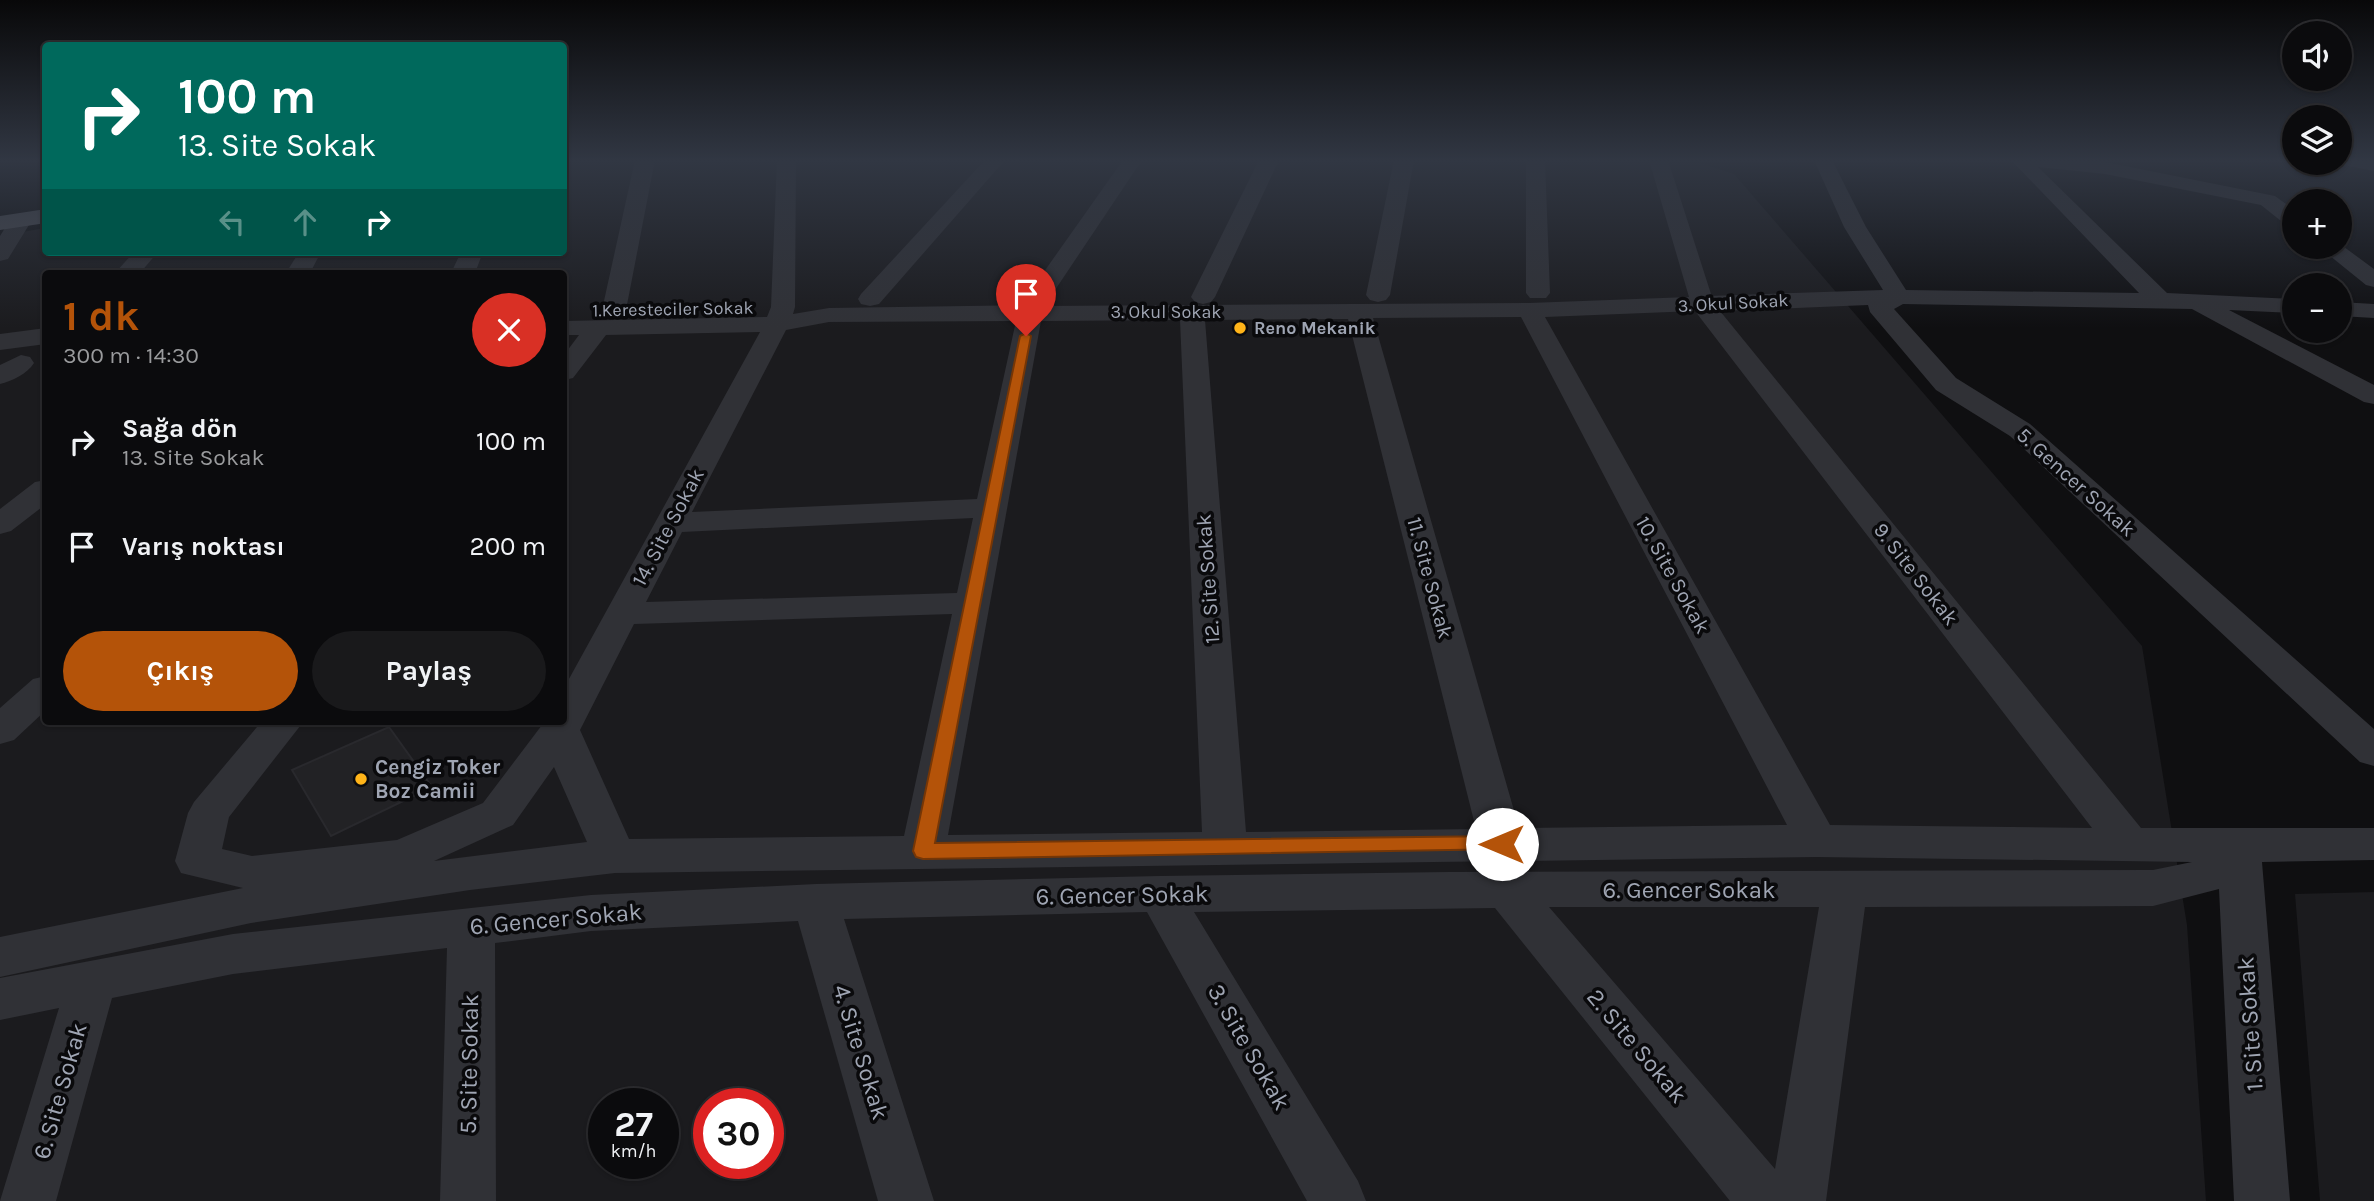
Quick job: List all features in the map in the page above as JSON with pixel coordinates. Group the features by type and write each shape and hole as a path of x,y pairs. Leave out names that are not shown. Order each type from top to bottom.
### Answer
{"main road":[{"path":"11,221 42,217"}],"street":[{"path":"567,368 606,318 631,216"},
{"path":"780,316 784,216"},
{"path":"870,299 945,216"},
{"path":"923,851 1033,306 1094,216"},
{"path":"1197,305 1241,216"},
{"path":"1368,304 1390,216"},
{"path":"1533,302 1534,216"},
{"path":"1675,216 1701,299"},
{"path":"1850,216 1899,298"},
{"path":"2077,216 2160,300"},
{"path":"0,254 11,221"},
{"path":"130,270 142,256"},
{"path":"2346,259 2374,280"},
{"name":"5. Gencer Sokak","path":"1899,298 1879,307 1946,384 2020,430 2374,752"},
{"name":"3. Okul Sokak","path":"780,316 870,299 1033,306"},
{"name":"3. Okul Sokak","path":"780,316 1033,306 1701,299 2160,300 2282,305"},
{"name":"9. Site Sokak","path":"1701,299 2129,843"},
{"path":"2193,301 2374,396"},
{"name":"10. Site Sokak","path":"1533,302 1817,841"},
{"path":"2221,302 2374,377"},
{"name":"11. Site Sokak","path":"1368,304 1505,867"},
{"name":"12. Site Sokak","path":"1197,305 1225,847"},
{"path":"2352,310 2374,311"},
{"name":"1.Keresteciler Sokak","path":"567,311 606,318 780,316"},
{"name":"14. Site Sokak","path":"567,717 780,316"},
{"name":"1.Keresteciler Sokak","path":"567,327 606,318"},
{"path":"0,342 42,337"},
{"path":"13,364 42,349"},
{"path":"0,524 42,492"},
{"path":"670,523 991,508"},
{"path":"622,614 972,603"},
{"path":"0,730 42,692"},
{"path":"281,725 209,813 197,861 252,873 413,868"},
{"name":"14. Site Sokak","path":"413,868 498,814 563,725"},
{"path":"560,730 583,788 615,856"},
{"name":"6. Gencer Sokak","path":"0,999 233,954 591,913 816,902 1160,894 1817,841 2239,846 2374,844"},
{"name":"6. Gencer Sokak","path":"0,957 413,868 615,856 1225,847 1844,890 2153,888 2207,876 2239,846"},
{"name":"1. Site Sokak","path":"2239,846 2262,1201"},
{"name":"2. Site Sokak","path":"1505,867 1766,1201"},
{"path":"1798,1201 1844,890"},
{"name":"3. Site Sokak","path":"1160,894 1338,1201"},
{"name":"4. Site Sokak","path":"816,902 906,1201"},
{"name":"5. Site Sokak","path":"468,1201 471,927"},
{"name":"6. Site Sokak","path":"29,1201 92,981"}],"shaded area":[{"path":"567,216 1770,216 2142,646 2187,925 2206,1201 0,1201 0,236 42,229 42,256 567,256"},
{"path":"2374,892 2374,1201 2320,1201 2295,894"}],"building":[{"name":"Cengiz Toker Boz Camii","path":"389,727 432,787 331,836 292,770"}],"place":[{"name":"Reno Mekanik","path":"1240,328"},
{"name":"Cengiz Toker Boz Camii","path":"361,779"}],"route":[{"path":"1026,336 923,851 1502,844"}]}
